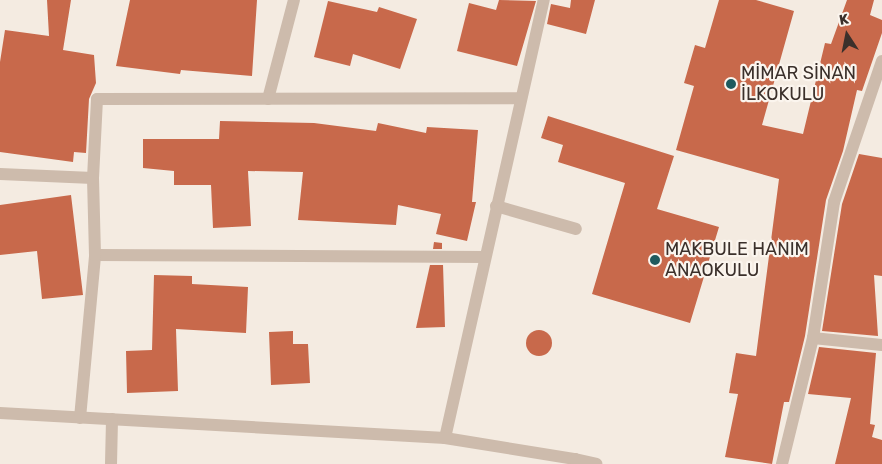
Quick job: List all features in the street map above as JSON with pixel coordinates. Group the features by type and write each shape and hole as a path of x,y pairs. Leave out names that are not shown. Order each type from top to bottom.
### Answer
{"street":[{"path":"268,99 294,0"},
{"path":"445,438 520,98 544,0"},
{"path":"782,464 814,338 834,202 882,61"},
{"path":"80,418 95,254 93,178 97,99 520,98"},
{"path":"0,174 93,178"},
{"path":"496,206 576,229"},
{"path":"95,254 485,257"},
{"path":"814,338 882,345"},
{"path":"0,413 445,438 596,464"},
{"path":"111,464 112,419"}],"building":[{"path":"47,0 71,0 63,50 94,55 96,83 89,99 86,153 74,152 73,162 0,152 0,62 5,30 49,36"},
{"path":"130,0 257,0 252,76 181,70 180,74 116,66"},
{"path":"499,0 536,1 517,66 457,51 469,3 496,10"},
{"path":"571,0 595,0 586,34 547,24 551,4 570,8"},
{"path":"719,0 756,0 794,11 762,125 803,134 825,43 831,44 847,0 874,0 870,15 882,20 882,33 862,91 857,90 843,151 826,200 805,336 789,402 784,402 772,464 725,457 738,394 729,393 736,353 756,356 779,179 676,150 694,86 684,83 695,45 705,48"},
{"path":"328,1 377,12 379,7 417,19 400,69 353,54 350,66 314,57"},
{"name":"MAKBULE HANIM ANAOKULU","path":"548,116 674,156 657,209 719,227 690,323 592,294 625,183 558,162 563,145 541,138"},
{"path":"220,121 314,123 376,131 378,123 426,133 427,127 478,130 472,202 476,202 467,241 436,234 441,214 398,205 396,225 298,220 303,172 248,171 251,226 213,228 211,185 174,185 174,171 143,168 143,139 219,139"},
{"path":"859,154 882,158 882,276 874,275 878,336 822,331 842,204"},
{"path":"71,195 83,295 42,299 37,251 0,255 0,205"},
{"path":"434,242 442,243 442,249 433,249"},
{"path":"430,265 443,265 445,327 416,328"},
{"path":"154,275 192,276 192,284 248,287 246,333 176,329 178,391 127,393 126,351 152,350"},
{"path":"539,330 548,334 552,343 548,352 539,356 530,352 526,343 530,334"},
{"path":"293,331 293,344 308,344 310,383 271,385 269,332"},
{"path":"819,347 876,353 870,424 875,425 872,437 882,440 882,464 835,464 851,398 808,394"}],"place":[{"name":"MİMAR SİNAN İLKOKULU","path":"731,84"},
{"name":"MAKBULE HANIM ANAOKULU","path":"655,260"}]}
